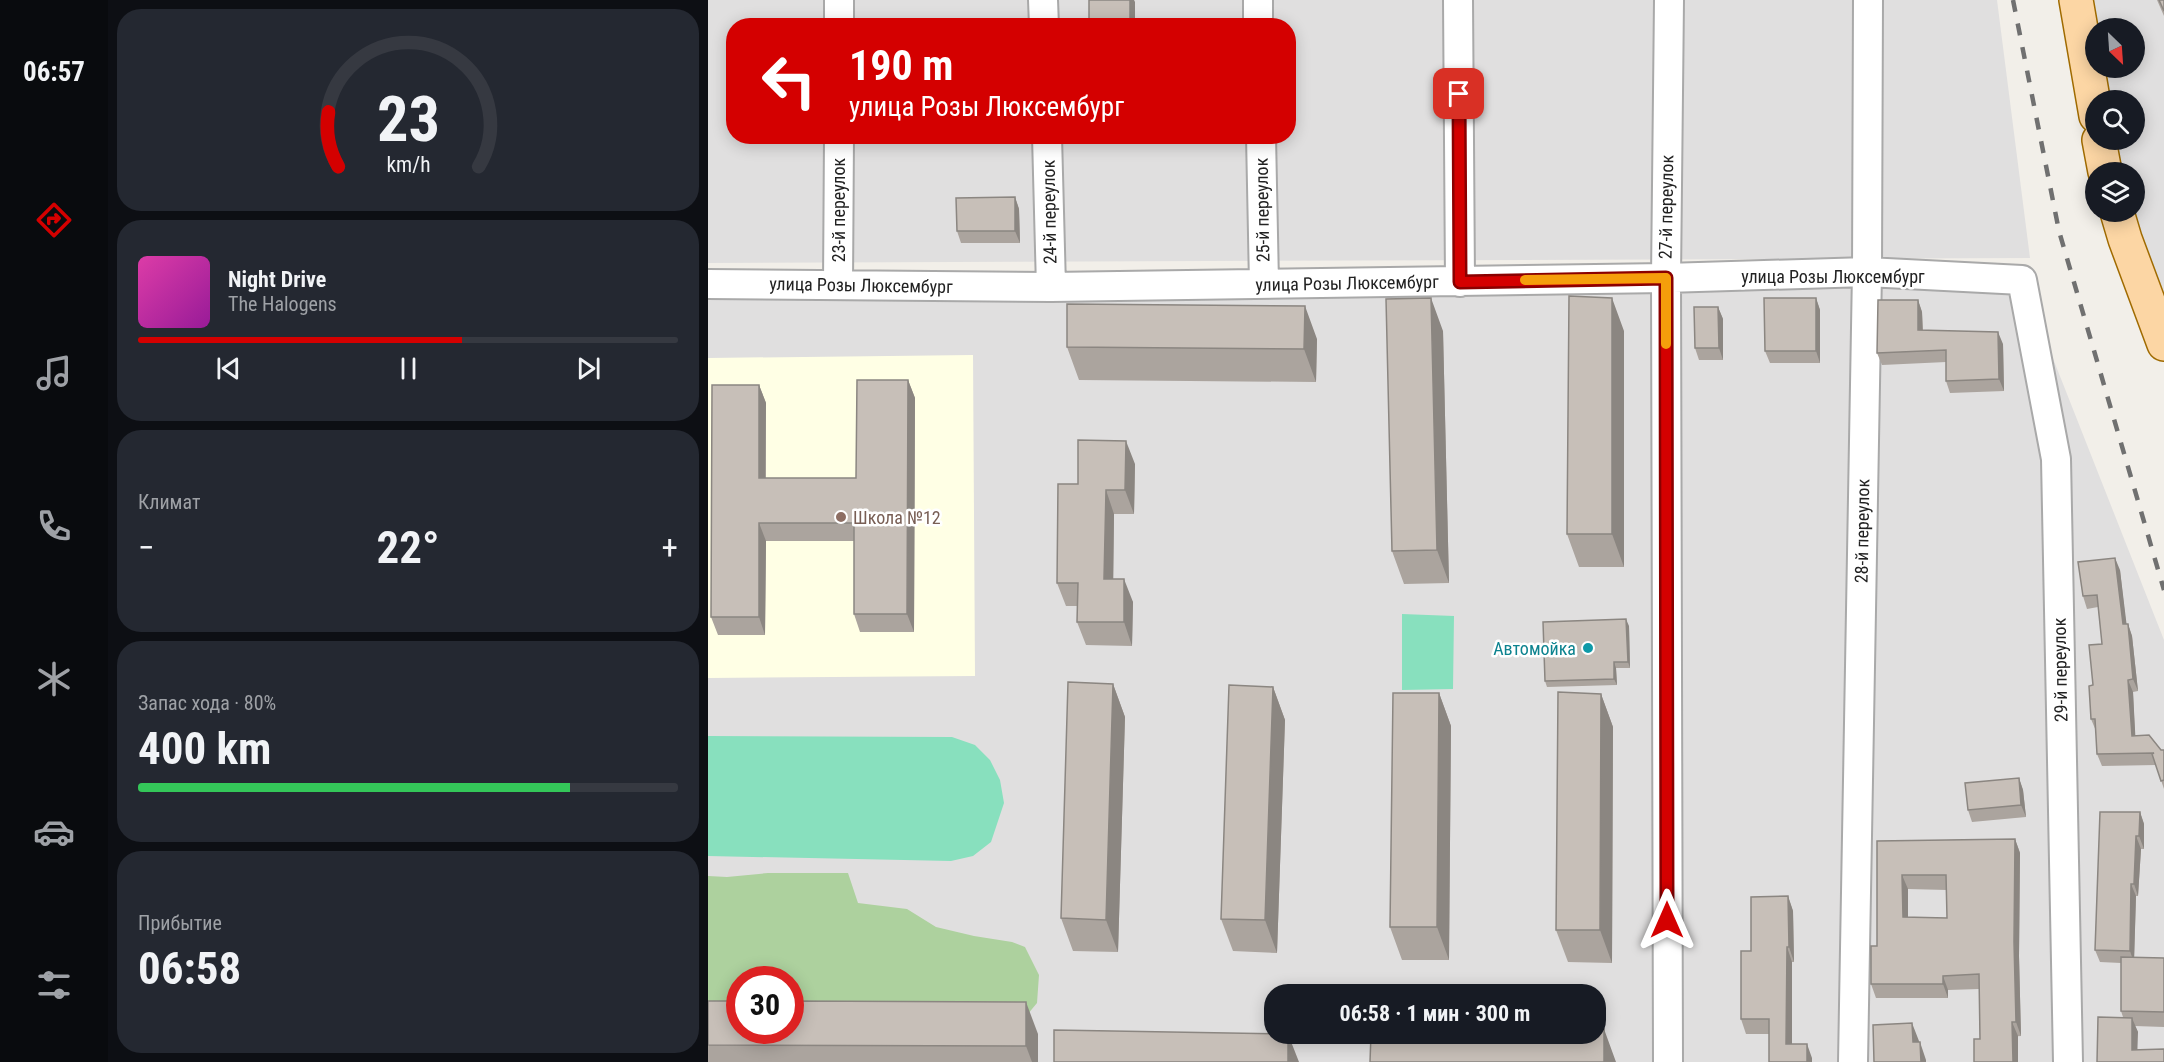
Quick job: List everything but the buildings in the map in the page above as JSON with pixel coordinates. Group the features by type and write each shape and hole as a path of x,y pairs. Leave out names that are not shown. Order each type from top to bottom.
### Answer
{"main road":[{"path":"2076,0 2092,90"},
{"path":"2120,222 2163,339"}],"street":[{"path":"839,0 839,18"},
{"path":"1043,0 1044,18"},
{"path":"1258,0 1258,18"},
{"path":"1458,0 1460,282"},
{"name":"27-й переулок","path":"1668,1062 1666,278 1669,0"},
{"name":"28-й переулок","path":"1853,1062 1867,272 1868,0"},
{"name":"23-й переулок","path":"838,284 839,144"},
{"name":"24-й переулок","path":"1047,144 1051,287"},
{"name":"25-й переулок","path":"1261,144 1264,284"},
{"name":"улица Розы Люксембург","path":"708,284 1051,287 1460,282 1867,272 2022,280"},
{"name":"29-й переулок","path":"2022,280 2056,459 2068,1062"}],"shaded area":[{"path":"708,0 1997,0 2030,258 708,263"},
{"path":"2076,0 2164,0 2164,344 2121,222 2145,222 2145,162 2103,162 2101,150 2145,150 2145,90 2094,90 2092,78 2145,78 2145,18 2085,18 2085,45"},
{"path":"2022,280 2164,640 2164,1062 708,1062 708,284"},
{"name":"Школа №12","path":"973,355 975,676 708,678 708,358"}],"green space":[{"path":"1402,614 1454,616 1453,689 1402,690"},
{"path":"708,736 952,737 975,745 990,760 1000,780 1004,803 991,842 973,856 951,861 708,856"},
{"path":"768,873 848,873 858,903 907,909 936,927 1012,942 1025,947 1039,975 1037,1003 1027,1015 804,1012 804,966 726,966 726,1014 708,1015 708,876 727,877"}],"railway":[{"path":"2013,0 2059,231 2164,590"}],"slow traffic":[{"path":"1525,280 1666,278 1666,344"}],"place":[{"name":"Школа №12","path":"841,517"},
{"name":"Автомойка","path":"1588,648"}],"route":[{"path":"1459,94 1460,282 1666,278 1667,920"}]}
